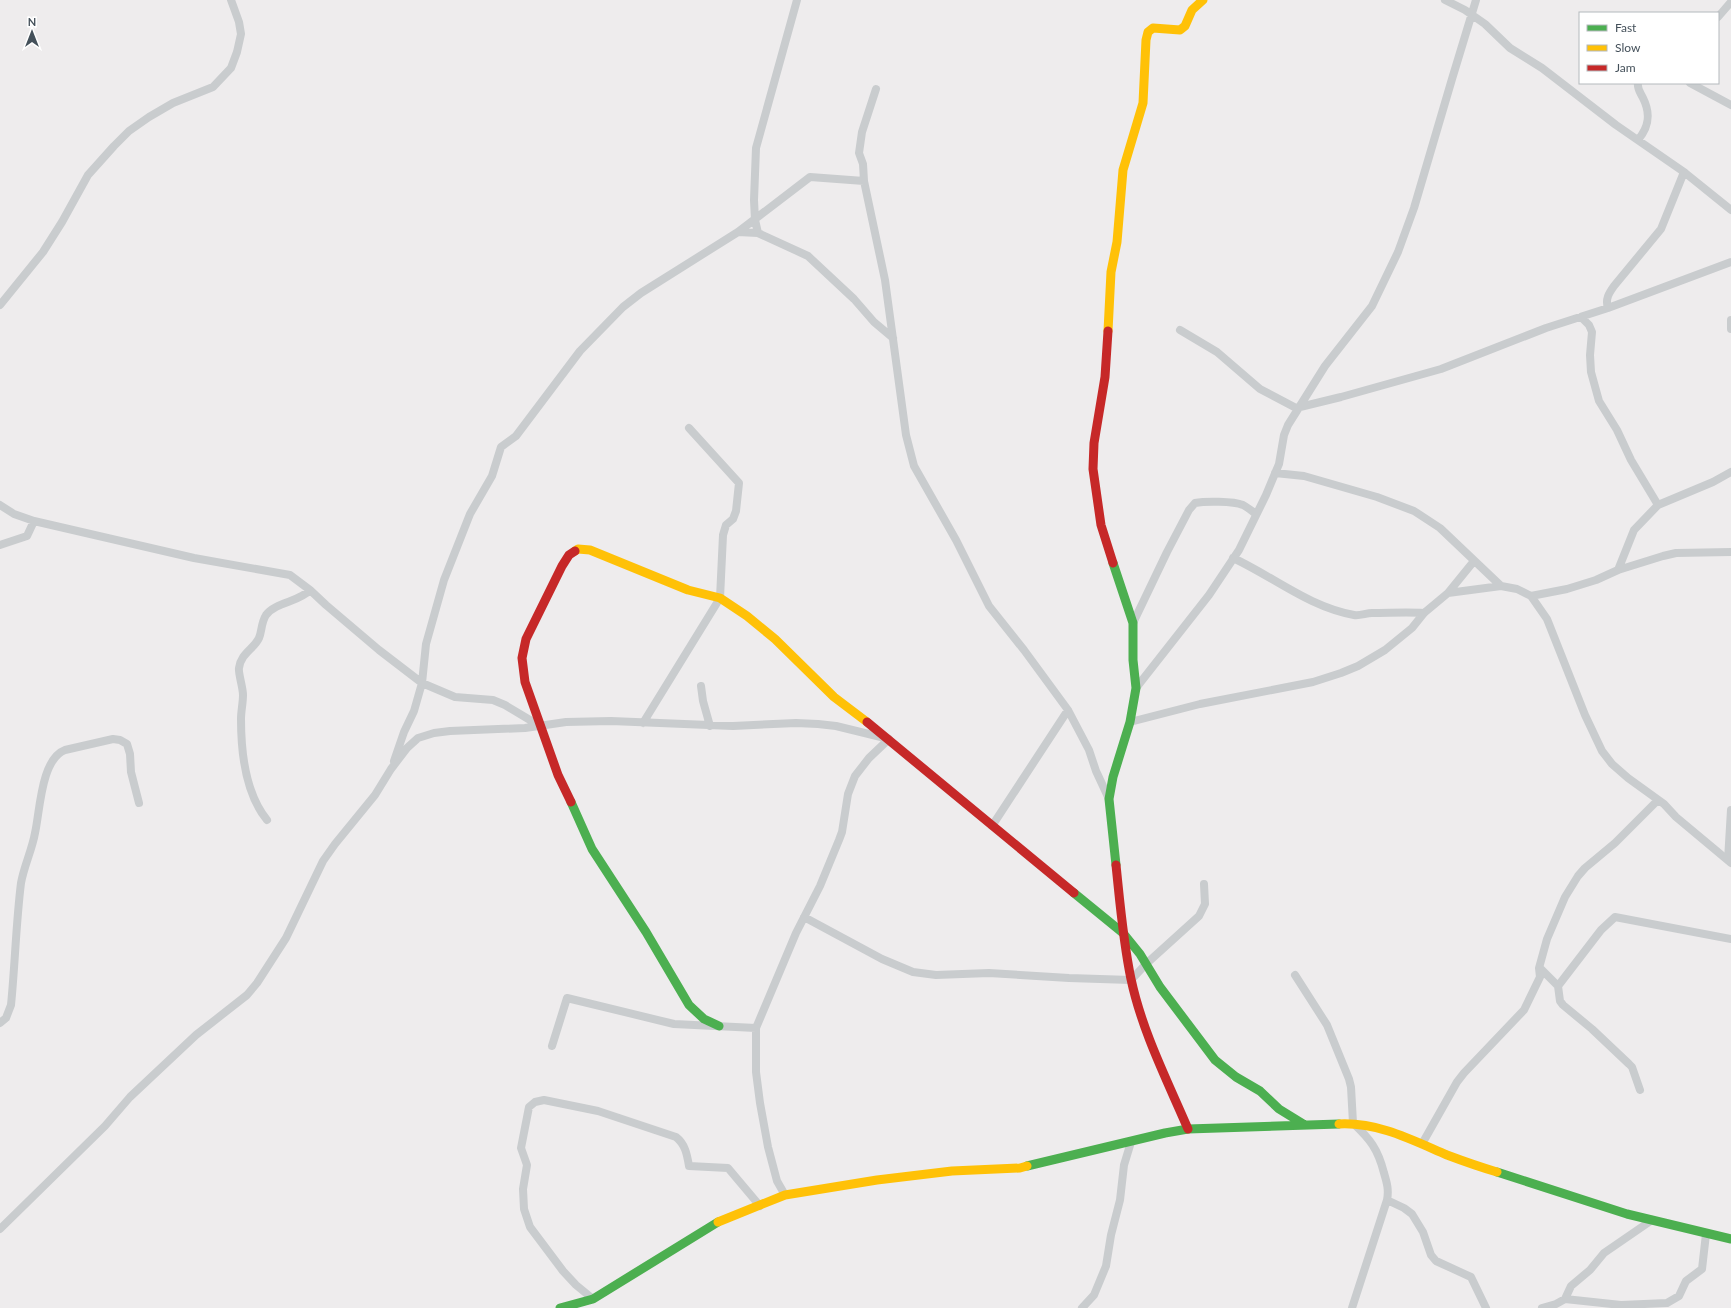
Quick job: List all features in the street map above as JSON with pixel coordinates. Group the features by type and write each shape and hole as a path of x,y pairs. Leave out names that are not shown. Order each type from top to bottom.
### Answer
{"street":[{"path":"0,305 43,252 88,176 114,146 129,131 149,117 173,103 213,87 231,68 237,52 241,34 239,22 231,0"},
{"path":"758,233 755,220 754,200 756,148 798,0"},
{"path":"1188,1130 1149,1038 1131,980 1123,933 1109,799 1113,777 1130,722 1136,688 1133,660 1133,623 1101,525 1093,469 1094,443 1105,377 1111,272 1118,242 1124,170 1143,103 1146,40 1148,32 1153,28 1180,30 1185,26 1192,10 1203,0"},
{"path":"1445,0 1465,10 1489,27 1510,48 1542,68 1638,140 1684,172 1731,210"},
{"path":"1136,688 1209,595 1233,558 1245,538 1266,495 1281,455 1286,430 1342,343 1369,312 1398,252 1414,208 1476,0"},
{"path":"1719,16 1731,2"},
{"path":"1638,84 1638,90 1644,100 1648,117 1645,132 1638,140"},
{"path":"1694,84 1731,105"},
{"path":"876,89 859,144 859,153 863,164 864,181 885,280 906,435 914,466 956,540 989,606 1024,650 1068,710 1089,750 1096,771 1109,799"},
{"path":"1608,308 1608,296 1614,286 1661,229 1684,172"},
{"path":"391,769 404,732 414,711 422,683 426,644 444,580 470,514 492,476 501,447 516,436 580,351 623,307 640,292 738,232 810,177 864,181"},
{"path":"738,232 758,233 808,256 854,299 874,322 893,338"},
{"path":"1180,330 1217,352 1260,389 1299,408 1423,375 1546,328 1608,308 1731,262"},
{"path":"1582,317 1589,325 1592,332 1590,355 1591,372 1599,401 1617,430 1631,460 1658,505"},
{"path":"1731,320 1731,329"},
{"path":"643,723 720,598 724,534 726,525 733,519 736,511 740,483 689,428"},
{"path":"1618,570 1634,530 1658,505 1713,482 1731,472"},
{"path":"1275,473 1304,476 1359,491 1407,508 1424,516 1440,528 1500,586"},
{"path":"1133,623 1167,552 1189,510 1195,503 1208,502 1243,505 1256,514"},
{"path":"0,505 14,514 34,521 189,557 290,575 310,590 368,641 422,683 455,697 493,700 505,705 540,726"},
{"path":"0,545 27,536 34,521"},
{"path":"719,1026 704,1019 689,1005 646,932 592,850 563,786 525,682 522,658 526,639 543,603 569,555 578,549 590,550 688,590 720,598 769,633 834,697 889,739 992,826 1123,933 1137,949 1160,987 1215,1060 1236,1076 1260,1090 1284,1113 1305,1124"},
{"path":"1531,596 1567,589 1596,580 1618,570 1657,557 1676,553 1731,552"},
{"path":"1233,558 1291,591 1327,608 1356,615 1372,613 1424,613"},
{"path":"1130,722 1200,704 1313,682 1358,666 1375,657 1412,628 1424,613 1448,593 1474,561"},
{"path":"1448,593 1500,586 1525,592 1531,596 1547,619 1585,715 1602,751 1612,764 1658,800 1730,861"},
{"path":"266,820 253,798 248,782 241,739 243,695 242,680 239,669 242,658 247,650 258,640 267,614 276,608 303,596 310,590"},
{"path":"701,686 702,701 710,726"},
{"path":"992,826 1068,710"},
{"path":"0,1229 105,1126 130,1097 196,1035 247,995 258,983 286,938 323,861 375,795 391,769 407,748 418,738 434,733 540,726 566,722 611,721 710,726 796,723 818,724 836,726 889,739"},
{"path":"0,1023 6,1018 11,1005 22,882 35,834 42,788 55,757 65,750 113,739 120,740 127,744 130,754 131,772 139,803"},
{"path":"785,1196 777,1181 768,1147 760,1103 756,1072 756,1028 804,917 820,886 842,832 848,794 855,776 869,758 889,739"},
{"path":"1422,1144 1457,1082 1524,1010 1539,981 1539,968 1547,939 1565,897 1578,876 1585,868 1616,843 1658,800"},
{"path":"1730,861 1731,810"},
{"path":"804,917 882,959 913,972 936,976 989,973 1131,980 1146,964 1199,916 1205,904 1204,884"},
{"path":"1558,986 1601,930 1615,917 1731,939"},
{"path":"1539,968 1558,986 1562,1005 1592,1029 1632,1067 1640,1090"},
{"path":"1295,975 1326,1025 1349,1079 1351,1087 1353,1123 1369,1139 1376,1149 1389,1190 1388,1200 1352,1308"},
{"path":"552,1046 567,998 674,1024 756,1028"},
{"path":"593,1299 576,1285 549,1252 530,1227 524,1209 523,1189 526,1165 521,1148 529,1107 535,1102 544,1100 598,1111 676,1137 681,1141 684,1147 689,1166 728,1168 760,1206"},
{"path":"560,1308 593,1299 719,1222 743,1211 785,1196 877,1180 952,1171 1020,1168 1165,1133 1188,1130 1305,1124 1353,1123 1372,1125 1457,1158 1585,1202 1706,1234 1731,1239"},
{"path":"1082,1308 1094,1295 1106,1266 1111,1235 1120,1200 1124,1165 1131,1142"},
{"path":"1388,1200 1412,1214 1422,1232 1431,1256 1436,1261 1471,1277 1486,1308"},
{"path":"1542,1308 1556,1304 1565,1299 1572,1286 1590,1270 1604,1253 1630,1237 1652,1220"},
{"path":"1565,1299 1621,1305 1658,1304 1674,1300 1679,1296 1686,1281 1702,1268 1706,1234"}],"traffic: fast":[{"path":"1113,563 1133,623 1133,660 1136,688 1130,722 1113,777 1109,799 1116,865"},
{"path":"571,802 592,849 646,932 689,1005 704,1019 719,1026"},
{"path":"1074,893 1123,933 1140,954 1160,987 1215,1060 1236,1077 1260,1091 1279,1109 1305,1125"},
{"path":"1027,1166 1165,1133 1188,1129 1339,1124"},
{"path":"1497,1172 1627,1214 1731,1239"},
{"path":"560,1308 593,1299 718,1222"}],"traffic: slow":[{"path":"1108,331 1111,272 1117,242 1123,170 1143,103 1146,40 1148,32 1153,28 1180,30 1185,26 1192,10 1203,0"},
{"path":"575,551 578,549 590,550 688,590 720,598 747,616 775,639 834,697 867,722"},
{"path":"1339,1124 1353,1124 1381,1129 1408,1138 1453,1157 1497,1172"},
{"path":"718,1222 785,1195 877,1180 952,1171 1020,1168 1027,1166"}],"traffic: jam":[{"path":"1108,331 1105,377 1094,443 1093,469 1101,525 1113,563"},
{"path":"571,802 558,775 525,682 522,658 526,639 562,566 569,555 575,551"},
{"path":"867,722 1074,893"},
{"path":"1116,865 1126,950 1136,998 1148,1036 1188,1129"}]}
